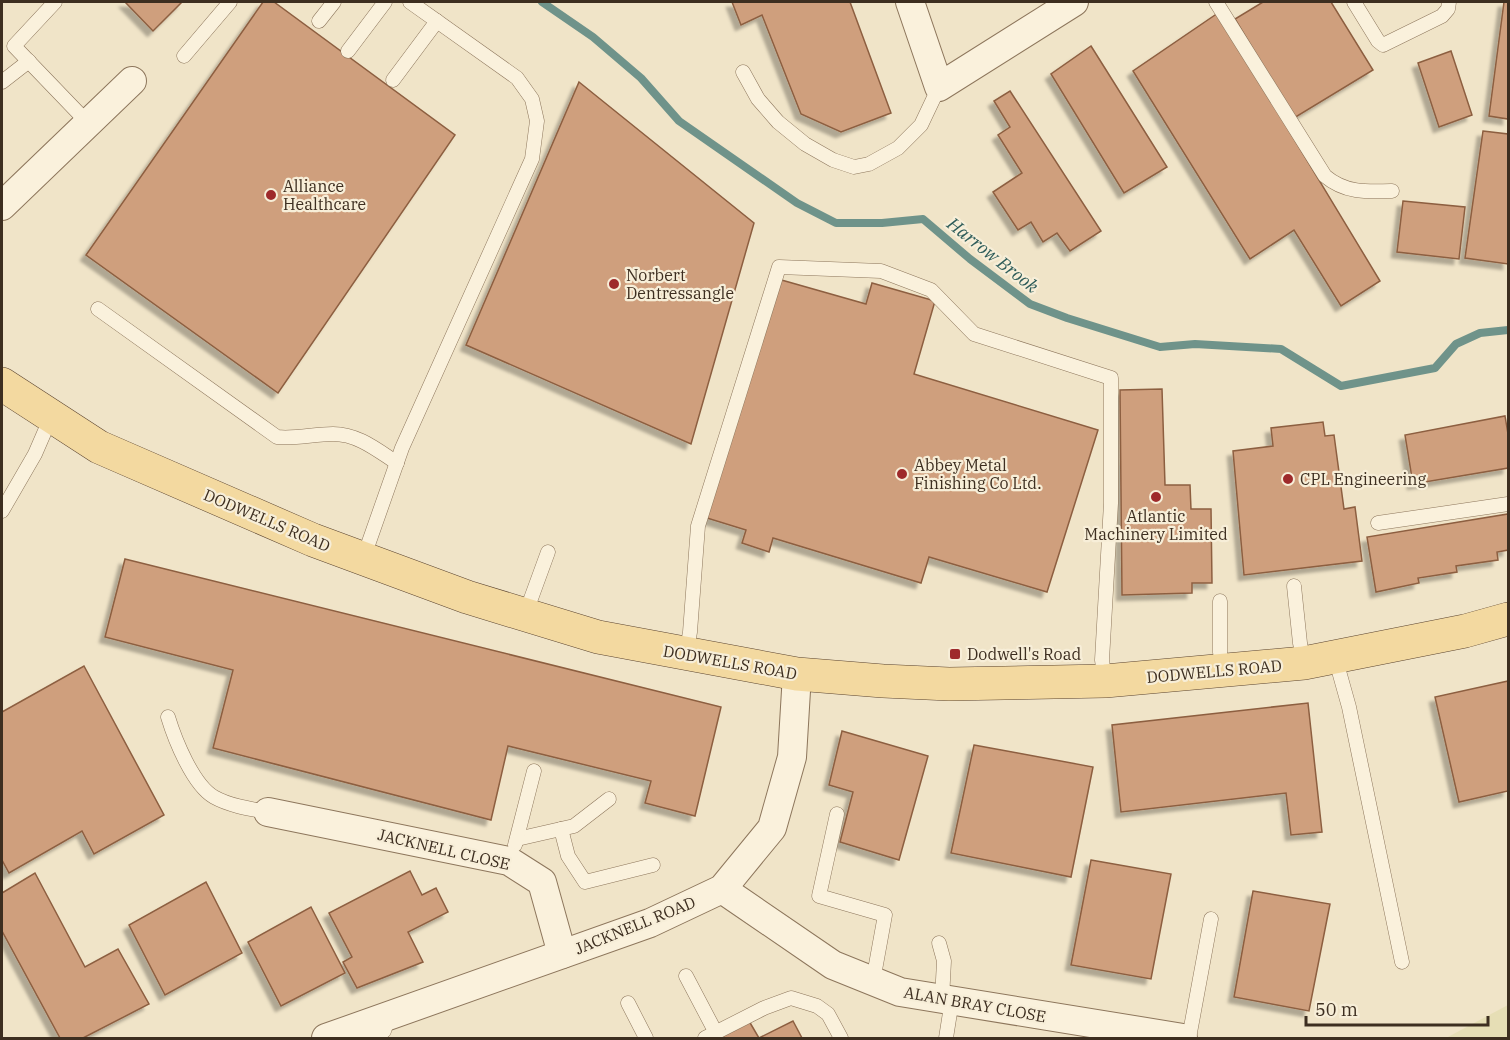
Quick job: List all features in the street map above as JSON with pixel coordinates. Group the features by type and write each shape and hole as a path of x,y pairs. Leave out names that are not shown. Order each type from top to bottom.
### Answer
{"main road":[{"name":"DODWELLS ROAD","path":"2,384 99,447 313,540 467,597 598,637 797,674 949,684 1105,681 1319,660 1465,631 1509,619"}],"street":[{"path":"910,2 939,87 1074,2"},
{"path":"2,206 132,81"},
{"name":"JACKNELL ROAD","path":"326,1038 382,1027 562,954 650,923 722,889 772,828 792,757 797,674"},
{"name":"JACKNELL CLOSE","path":"268,812 514,850 542,882 562,954"},
{"name":"ALAN BRAY CLOSE","path":"722,889 833,965 900,992 1183,1038"}],"lane":[{"path":"55,2 14,46 88,123"},
{"path":"184,56 230,2"},
{"path":"319,21 334,2"},
{"path":"348,51 385,2"},
{"path":"363,559 397,463 532,159 536,144 537,121 532,99 517,78 410,2"},
{"path":"1216,2 1325,176 1333,183 1352,191 1392,191"},
{"path":"1354,2 1378,41 1383,45 1442,16 1448,9 1449,2"},
{"path":"393,80 437,21"},
{"path":"2,82 28,62"},
{"path":"744,72 758,99 778,122 806,144 833,160 854,167 869,164 898,148 921,125 939,87"},
{"path":"686,655 690,632 698,526 779,267 881,271 931,290 974,334 1111,378 1111,503 1102,660 1105,681"},
{"path":"98,309 277,437 290,439 336,434 364,441 397,463"},
{"path":"2,511 35,453 51,417"},
{"path":"1378,523 1509,504"},
{"path":"525,615 548,552"},
{"path":"1294,586 1300,643 1319,660 1349,706 1402,962"},
{"path":"1220,601 1220,652 1224,671"},
{"path":"168,717 197,781 213,797 250,809 268,812"},
{"path":"514,850 534,771"},
{"path":"514,850 561,829 574,826 609,799"},
{"path":"837,814 819,896 885,915 873,981"},
{"path":"561,829 568,856 585,882 653,865"},
{"path":"1189,1038 1211,920"},
{"path":"939,943 944,961 947,1000 946,1038"},
{"path":"686,976 710,1036 764,1008 791,998 818,1006 828,1014 841,1038"},
{"path":"628,1003 646,1038"}],"shaded area":[{"path":"1508,1005 1508,1038 1446,1038"}],"building":[{"path":"125,2 182,2 153,31"},
{"name":"Alliance Healthcare","path":"263,2 274,2 455,135 278,393 86,255"},
{"path":"732,2 850,2 891,113 841,132 801,114 762,15 741,25"},
{"path":"1263,2 1331,2 1373,70 1294,118 1235,19"},
{"path":"1504,2 1508,2 1508,119 1489,116"},
{"path":"1218,13 1380,281 1341,306 1294,230 1250,259 1133,71"},
{"path":"1091,46 1167,167 1124,193 1051,74"},
{"path":"1451,51 1472,115 1439,127 1418,63"},
{"name":"Norbert Dentressangle","path":"579,82 754,223 691,444 466,345"},
{"path":"1010,91 1101,231 1070,251 1057,233 1043,242 1031,222 1018,230 993,192 1022,173 998,135 1010,127 994,101"},
{"path":"1483,131 1508,134 1508,264 1465,258"},
{"path":"1403,201 1465,207 1459,259 1397,252"},
{"name":"Abbey Metal Finishing Co Ltd.","path":"778,279 866,304 872,283 935,301 914,374 1098,430 1047,592 929,557 921,583 773,538 769,552 742,543 746,530 707,518"},
{"name":"Atlantic Machinery Limited","path":"1162,389 1165,485 1190,485 1191,509 1211,509 1212,583 1192,583 1192,593 1122,595 1120,390"},
{"path":"1505,416 1508,434 1508,468 1413,484 1405,435"},
{"name":"CPL Engineering","path":"1323,422 1325,436 1334,435 1344,509 1355,507 1362,561 1244,575 1233,451 1273,446 1271,428"},
{"path":"1508,514 1508,550 1497,552 1498,560 1456,566 1457,572 1418,578 1419,583 1376,592 1367,537"},
{"path":"125,559 721,707 695,816 645,803 651,781 508,746 491,820 213,748 233,670 105,637"},
{"path":"84,666 164,815 94,854 82,831 9,873 2,860 2,712"},
{"path":"1508,681 1508,791 1459,802 1435,697"},
{"path":"1308,703 1322,832 1291,835 1286,793 1121,812 1112,725"},
{"path":"842,731 928,756 899,860 840,842 853,792 829,785"},
{"path":"974,745 1093,767 1071,877 951,853"},
{"path":"1091,860 1171,874 1151,979 1071,965"},
{"path":"410,871 422,895 436,888 448,912 408,932 423,962 357,988 343,962 352,957 329,913"},
{"path":"35,873 85,967 118,949 149,1004 83,1038 60,1038 2,931 2,893"},
{"path":"206,882 242,953 165,995 129,925"},
{"path":"1253,891 1330,904 1309,1011 1234,997"},
{"path":"311,907 345,973 281,1006 248,942"},
{"path":"749,1021 759,1038 716,1038"},
{"path":"793,1021 802,1038 759,1038"}],"waterway":[{"name":"Harrow Brook","path":"542,2 593,37 641,78 679,121 797,203 836,223 882,223 923,219 970,259 1030,304 1067,318 1160,347 1195,344 1281,349 1341,386 1435,368 1456,344 1480,333 1508,330"}],"place":[{"name":"Alliance Healthcare","path":"271,195"},
{"name":"Norbert Dentressangle","path":"614,284"},
{"name":"Abbey Metal Finishing Co Ltd.","path":"902,474"},
{"name":"CPL Engineering","path":"1288,479"},
{"name":"Atlantic Machinery Limited","path":"1156,497"},
{"name":"Dodwell's Road","path":"955,654"}]}
